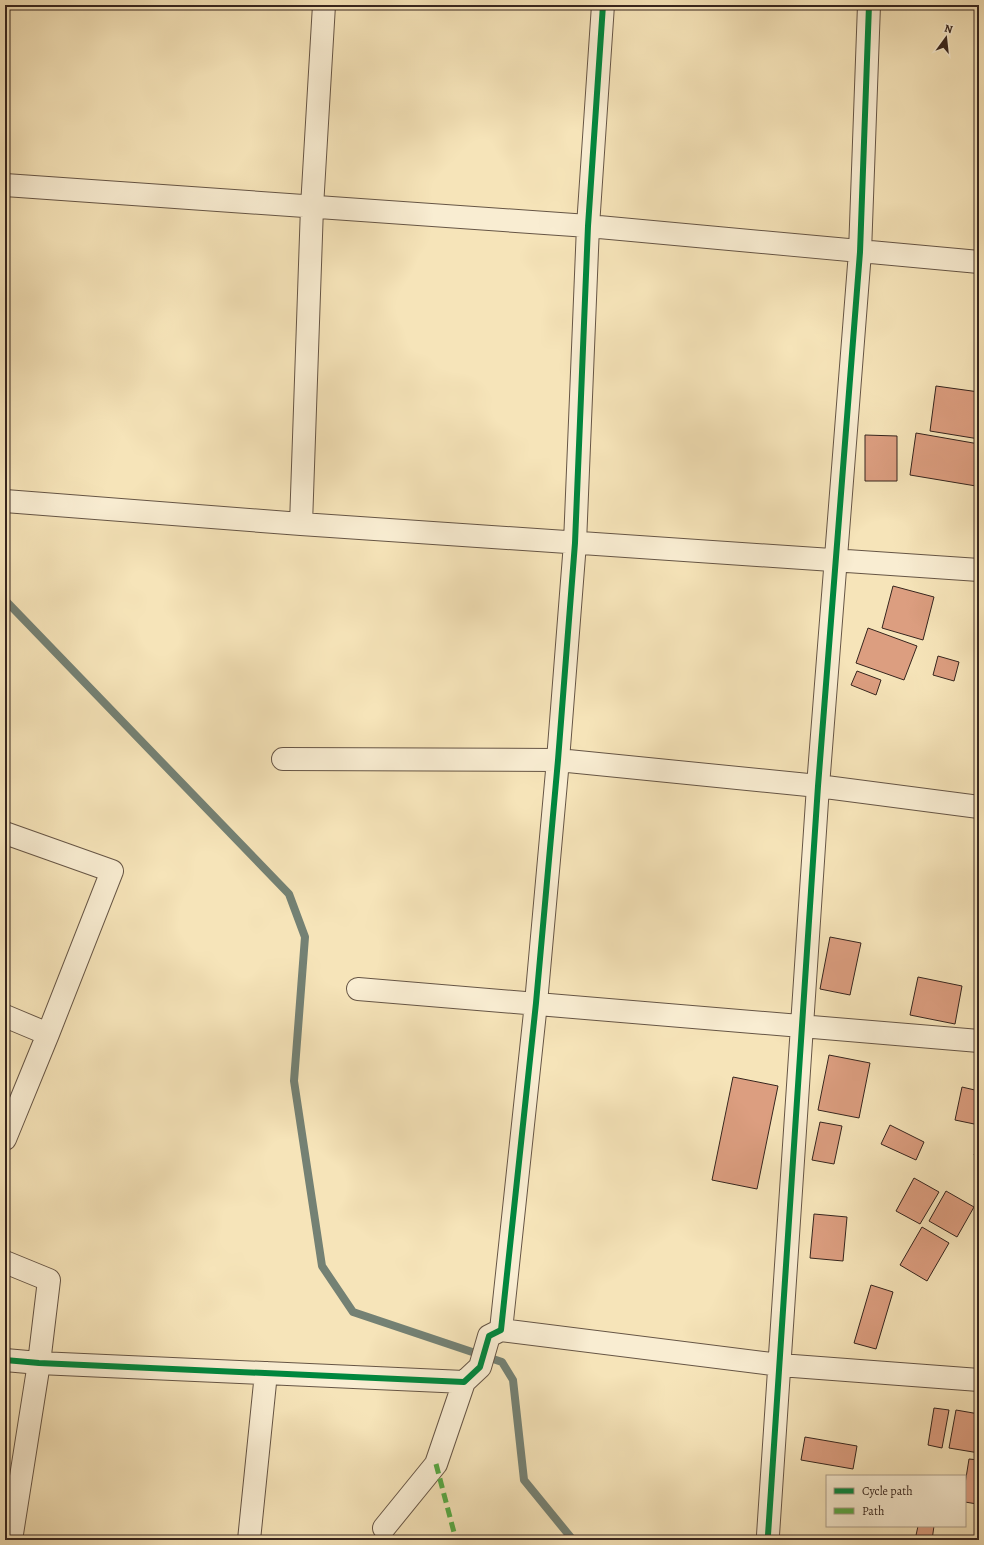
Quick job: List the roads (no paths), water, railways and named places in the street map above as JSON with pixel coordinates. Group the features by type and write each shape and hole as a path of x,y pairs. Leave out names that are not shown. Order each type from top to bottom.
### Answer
{"street":[{"path":"301,524 312,207 324,5"},
{"path":"384,1528 436,1464 464,1382 480,1367 495,1333 536,1003 558,760 575,543 588,226 603,5"},
{"path":"768,1535 818,786 860,252 869,5"},
{"path":"5,185 588,226 979,262"},
{"path":"5,501 301,524 979,570"},
{"path":"283,759 558,760 818,786 979,807"},
{"path":"5,833 112,871 5,1139"},
{"path":"358,989 979,1041"},
{"path":"5,1016 48,1034"},
{"path":"5,1262 49,1280 39,1363 11,1540"},
{"path":"495,1333 780,1365 979,1380"},
{"path":"5,1360 39,1363 464,1382"},
{"path":"249,1540 266,1373"}],"waterway":[{"path":"5,600 289,894 305,937 294,1081 322,1266 353,1312 502,1362 513,1380 524,1480 573,1540"}]}
